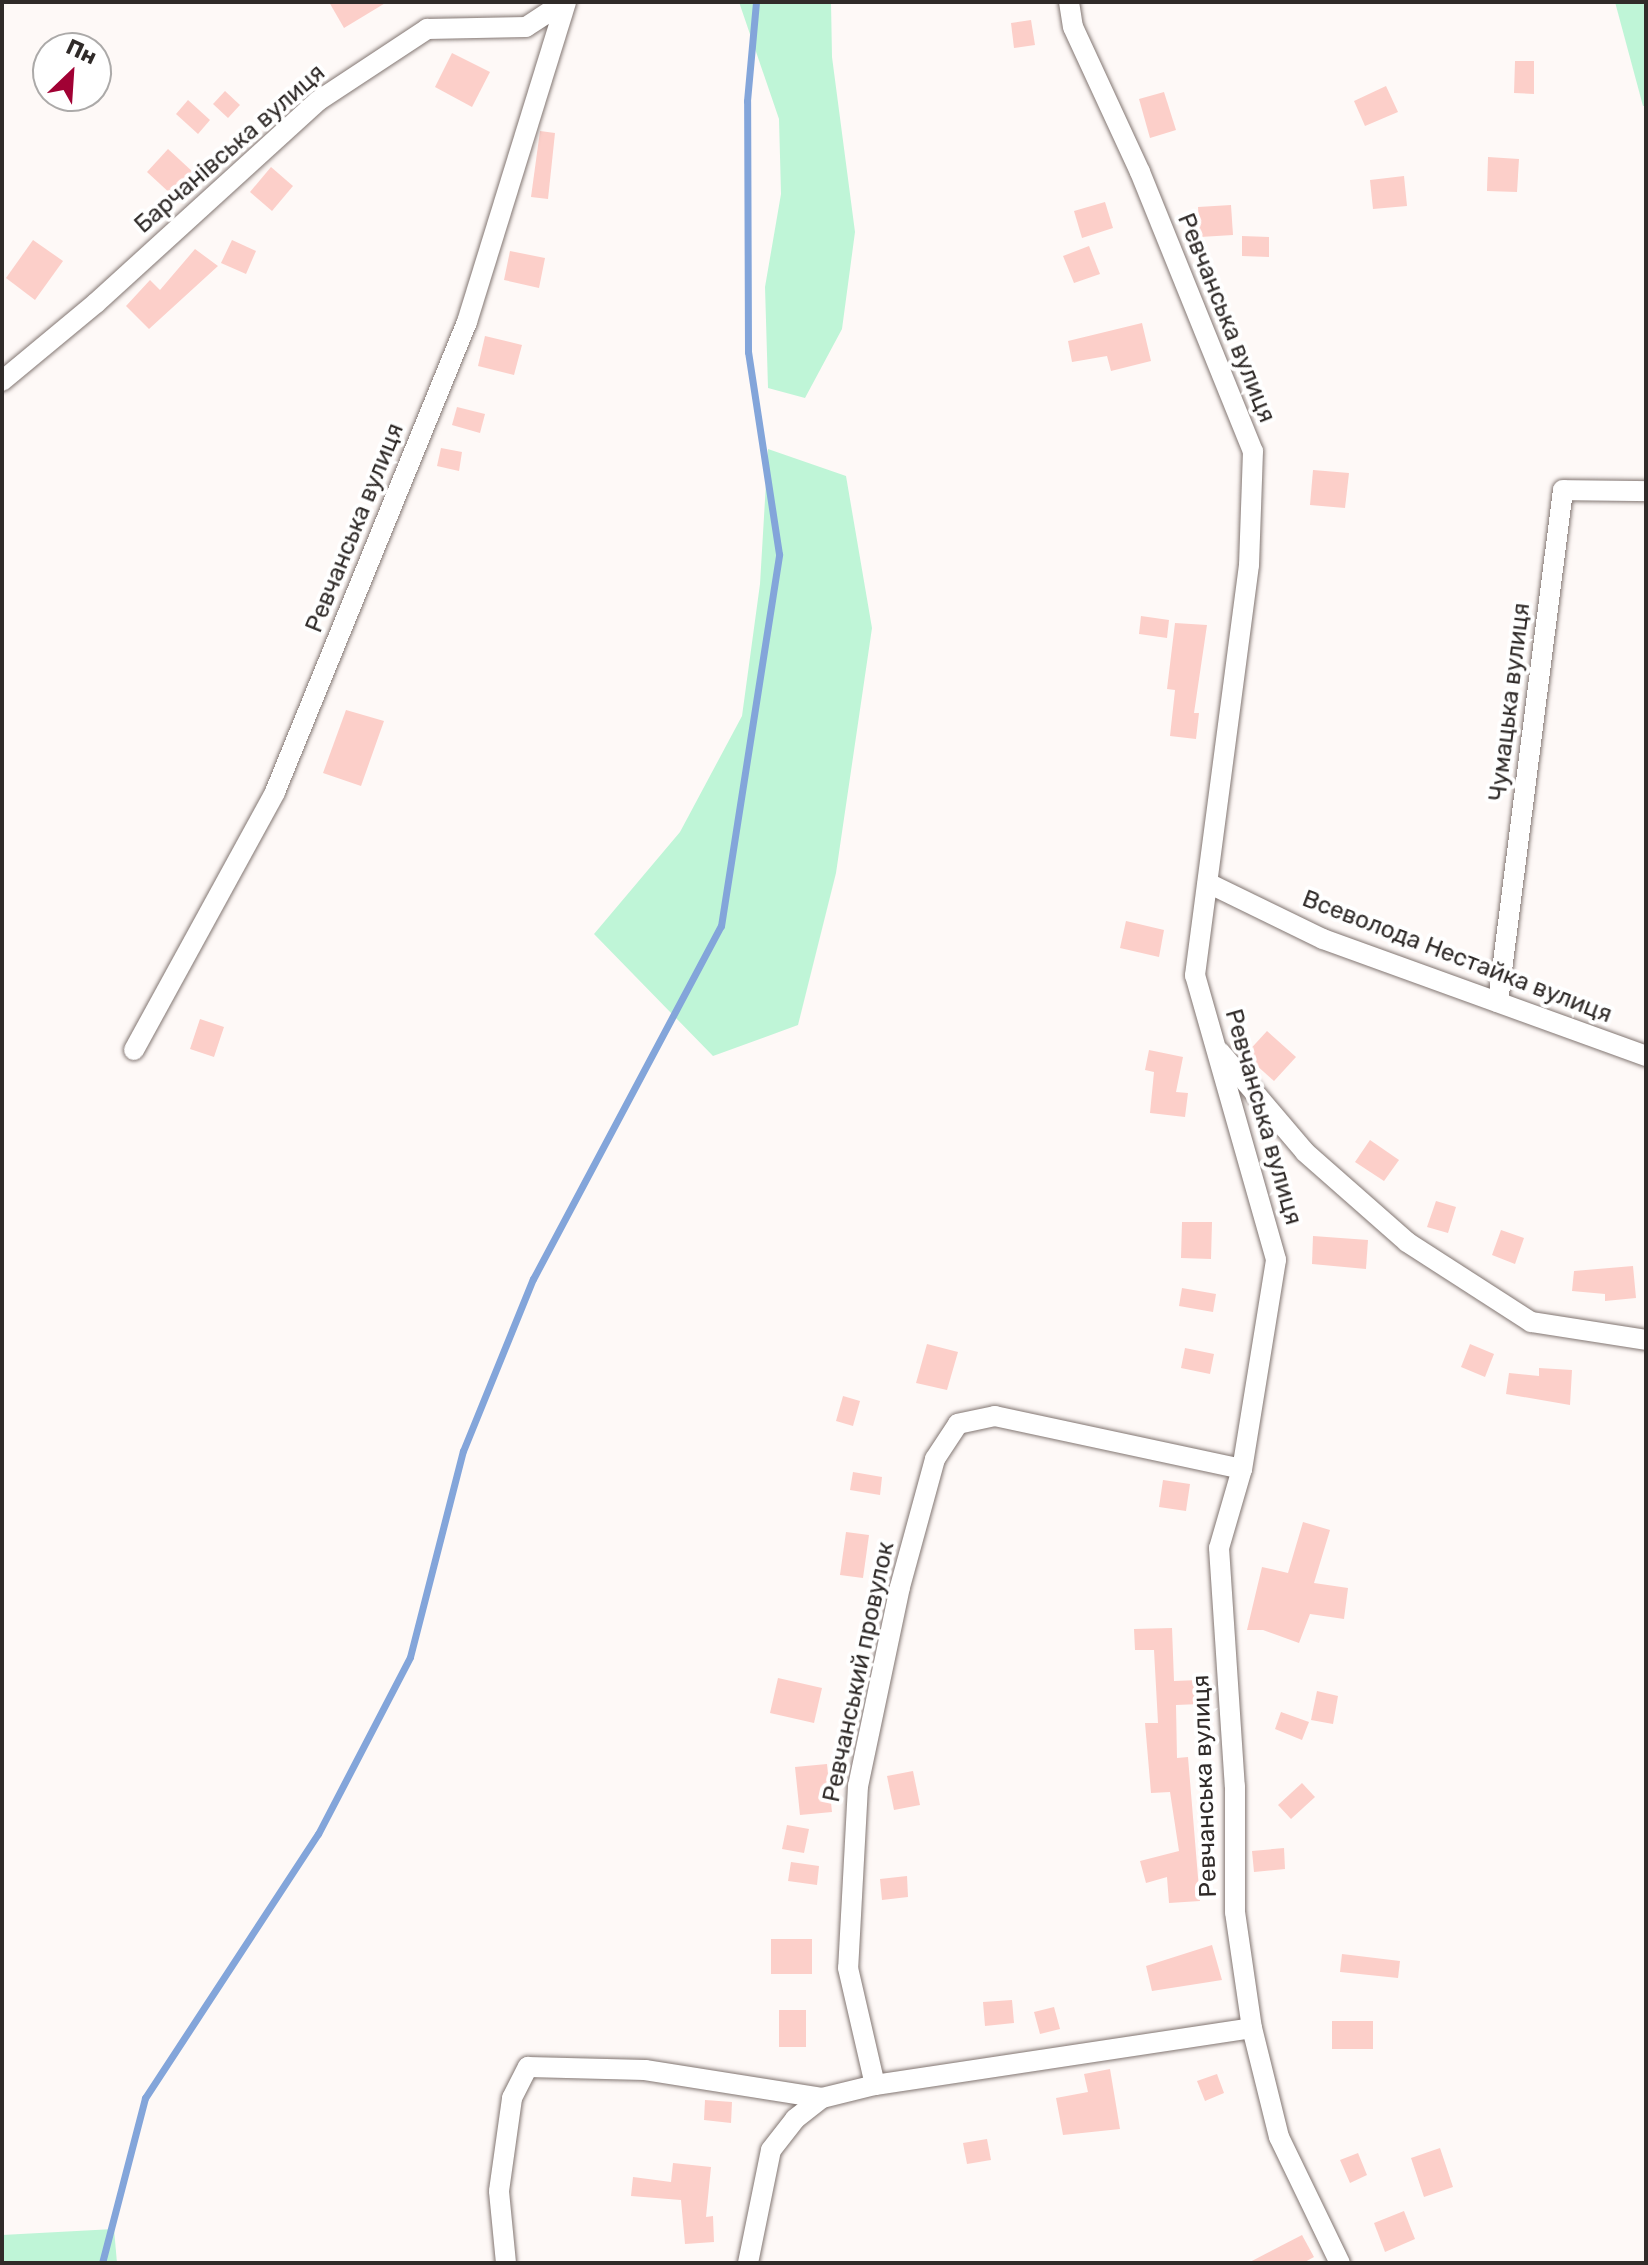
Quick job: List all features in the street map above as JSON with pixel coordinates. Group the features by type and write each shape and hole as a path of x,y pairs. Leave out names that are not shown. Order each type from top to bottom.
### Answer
{"street":[{"name":"Барчанівська вулиця","path":"2,381 96,303 318,101 427,29 526,27 565,2"},
{"name":"Ревчанська вулиця","path":"134,1050 275,792 467,322 565,2"},
{"name":"Ревчанська вулиця","path":"1069,2 1073,27 1140,172 1253,451 1249,565 1195,975 1276,1260 1242,1469 1219,1548 1235,1786 1235,1912 1252,2028 1279,2137 1340,2263"},
{"name":"Чумацька вулиця","path":"1498,1002 1563,490 1646,491"},
{"name":"Всеволода Нестайка вулиця","path":"1208,883 1323,939 1646,1056"},
{"path":"1215,1045 1305,1152 1407,1242 1531,1322 1646,1340"},
{"name":"Ревчанський провулок","path":"875,2085 848,1968 852,1847 858,1786 900,1587 935,1459 958,1424 995,1416 1242,1469"},
{"path":"506,2263 499,2191 512,2098 528,2067 645,2070 822,2098 875,2085 1252,2028"},
{"path":"748,2263 771,2150 795,2119 822,2098"}],"green space":[{"path":"739,2 831,2 832,57 855,232 842,329 805,398 768,388 765,287 781,194 779,119"},
{"path":"1615,2 1646,2 1646,106 1643,106"},
{"path":"768,449 846,476 872,628 836,873 798,1025 713,1056 594,934 680,832 742,716 760,584"},
{"path":"114,2229 117,2263 2,2263 2,2235"}],"building":[{"path":"329,2 387,2 344,28"},
{"path":"1031,20 1035,45 1014,48 1011,23"},
{"path":"452,53 490,72 472,107 435,87"},
{"path":"1515,61 1534,61 1534,94 1514,93"},
{"path":"1386,86 1398,112 1365,126 1354,101"},
{"path":"225,91 240,105 228,118 213,104"},
{"path":"1164,92 1176,130 1150,138 1139,99"},
{"path":"188,100 210,120 198,134 176,114"},
{"path":"540,131 555,133 548,199 531,197"},
{"path":"168,149 194,173 173,196 147,172"},
{"path":"1488,157 1519,159 1517,192 1487,191"},
{"path":"271,167 293,186 272,211 250,192"},
{"path":"1404,176 1407,206 1373,209 1370,180"},
{"path":"1105,202 1113,228 1082,238 1074,211"},
{"path":"1231,205 1233,235 1200,237 1198,207"},
{"path":"1242,236 1269,237 1269,257 1242,256"},
{"path":"33,240 63,261 35,300 6,278"},
{"path":"232,240 256,251 246,274 221,263"},
{"path":"1089,246 1100,274 1074,283 1063,256"},
{"path":"195,249 218,266 149,329 126,306 150,280 160,290"},
{"path":"510,251 545,258 539,288 504,280"},
{"path":"1142,323 1151,361 1111,371 1107,356 1072,362 1068,341"},
{"path":"485,336 522,345 514,375 478,366"},
{"path":"457,407 485,414 480,433 452,425"},
{"path":"441,448 462,452 459,471 437,466"},
{"path":"1313,470 1349,473 1345,508 1310,505"},
{"path":"1141,616 1169,620 1167,638 1139,634"},
{"path":"1175,623 1207,625 1194,713 1199,713 1196,739 1170,736 1175,690 1167,689"},
{"path":"346,710 384,721 361,786 323,773"},
{"path":"1126,921 1164,930 1159,957 1120,948"},
{"path":"200,1019 224,1027 214,1057 190,1049"},
{"path":"1267,1031 1296,1057 1274,1081 1245,1055"},
{"path":"1149,1050 1183,1057 1176,1092 1188,1093 1185,1117 1150,1113 1154,1072 1145,1070"},
{"path":"1370,1140 1399,1160 1384,1181 1355,1162"},
{"path":"1436,1201 1456,1207 1448,1233 1427,1227"},
{"path":"1182,1222 1212,1222 1211,1259 1181,1258"},
{"path":"1501,1230 1524,1238 1515,1264 1492,1255"},
{"path":"1313,1236 1368,1240 1366,1269 1312,1264"},
{"path":"1633,1266 1636,1298 1605,1301 1605,1294 1572,1291 1574,1271"},
{"path":"1182,1288 1216,1294 1213,1312 1179,1306"},
{"path":"927,1344 958,1352 947,1390 916,1383"},
{"path":"1470,1344 1494,1354 1485,1377 1461,1367"},
{"path":"1185,1348 1214,1354 1210,1374 1181,1368"},
{"path":"1539,1368 1572,1370 1570,1405 1506,1394 1509,1373 1539,1376"},
{"path":"843,1396 860,1401 853,1426 836,1421"},
{"path":"853,1472 882,1477 880,1495 850,1490"},
{"path":"1163,1480 1190,1484 1186,1511 1159,1507"},
{"path":"1303,1522 1330,1530 1314,1583 1348,1588 1344,1619 1310,1614 1299,1643 1263,1630 1247,1630 1262,1567 1288,1573"},
{"path":"846,1532 869,1535 863,1578 840,1575"},
{"path":"1172,1628 1174,1681 1199,1680 1200,1704 1176,1705 1177,1758 1188,1757 1200,1901 1169,1903 1167,1877 1146,1883 1140,1861 1179,1851 1170,1792 1151,1793 1145,1723 1158,1723 1154,1650 1135,1650 1134,1629"},
{"path":"778,1678 822,1688 814,1723 770,1713"},
{"path":"1317,1691 1338,1696 1333,1724 1311,1720"},
{"path":"1281,1712 1309,1722 1302,1740 1275,1729"},
{"path":"827,1764 832,1812 800,1815 795,1767"},
{"path":"913,1771 920,1805 894,1810 887,1776"},
{"path":"1302,1783 1315,1797 1291,1819 1278,1805"},
{"path":"787,1825 809,1829 804,1853 782,1849"},
{"path":"1284,1848 1285,1869 1254,1872 1252,1851"},
{"path":"791,1862 819,1866 817,1885 788,1881"},
{"path":"907,1876 908,1897 882,1900 880,1879"},
{"path":"771,1939 812,1939 812,1974 771,1974"},
{"path":"1212,1945 1222,1980 1152,1991 1146,1966"},
{"path":"1342,1954 1400,1961 1398,1978 1340,1972"},
{"path":"1012,2000 1014,2023 985,2026 983,2002"},
{"path":"1054,2007 1060,2029 1040,2034 1034,2012"},
{"path":"779,2010 806,2010 806,2047 779,2047"},
{"path":"1332,2021 1373,2021 1373,2049 1332,2049"},
{"path":"1110,2069 1120,2129 1063,2135 1056,2098 1088,2092 1084,2074"},
{"path":"1217,2074 1224,2093 1205,2101 1197,2081"},
{"path":"705,2100 732,2102 731,2123 704,2120"},
{"path":"987,2139 991,2160 967,2164 963,2143"},
{"path":"1440,2148 1453,2187 1424,2197 1411,2158"},
{"path":"1358,2153 1367,2175 1350,2183 1340,2160"},
{"path":"673,2163 711,2167 706,2217 713,2216 714,2242 685,2244 681,2200 631,2196 633,2177 671,2182"},
{"path":"1404,2211 1415,2239 1385,2252 1374,2223"},
{"path":"1302,2235 1314,2257 1303,2263 1248,2263"}],"waterway":[{"path":"102,2263 145,2098 318,1834 410,1657 463,1451 533,1279 721,926 779,554 748,352 747,101 756,2"}]}
